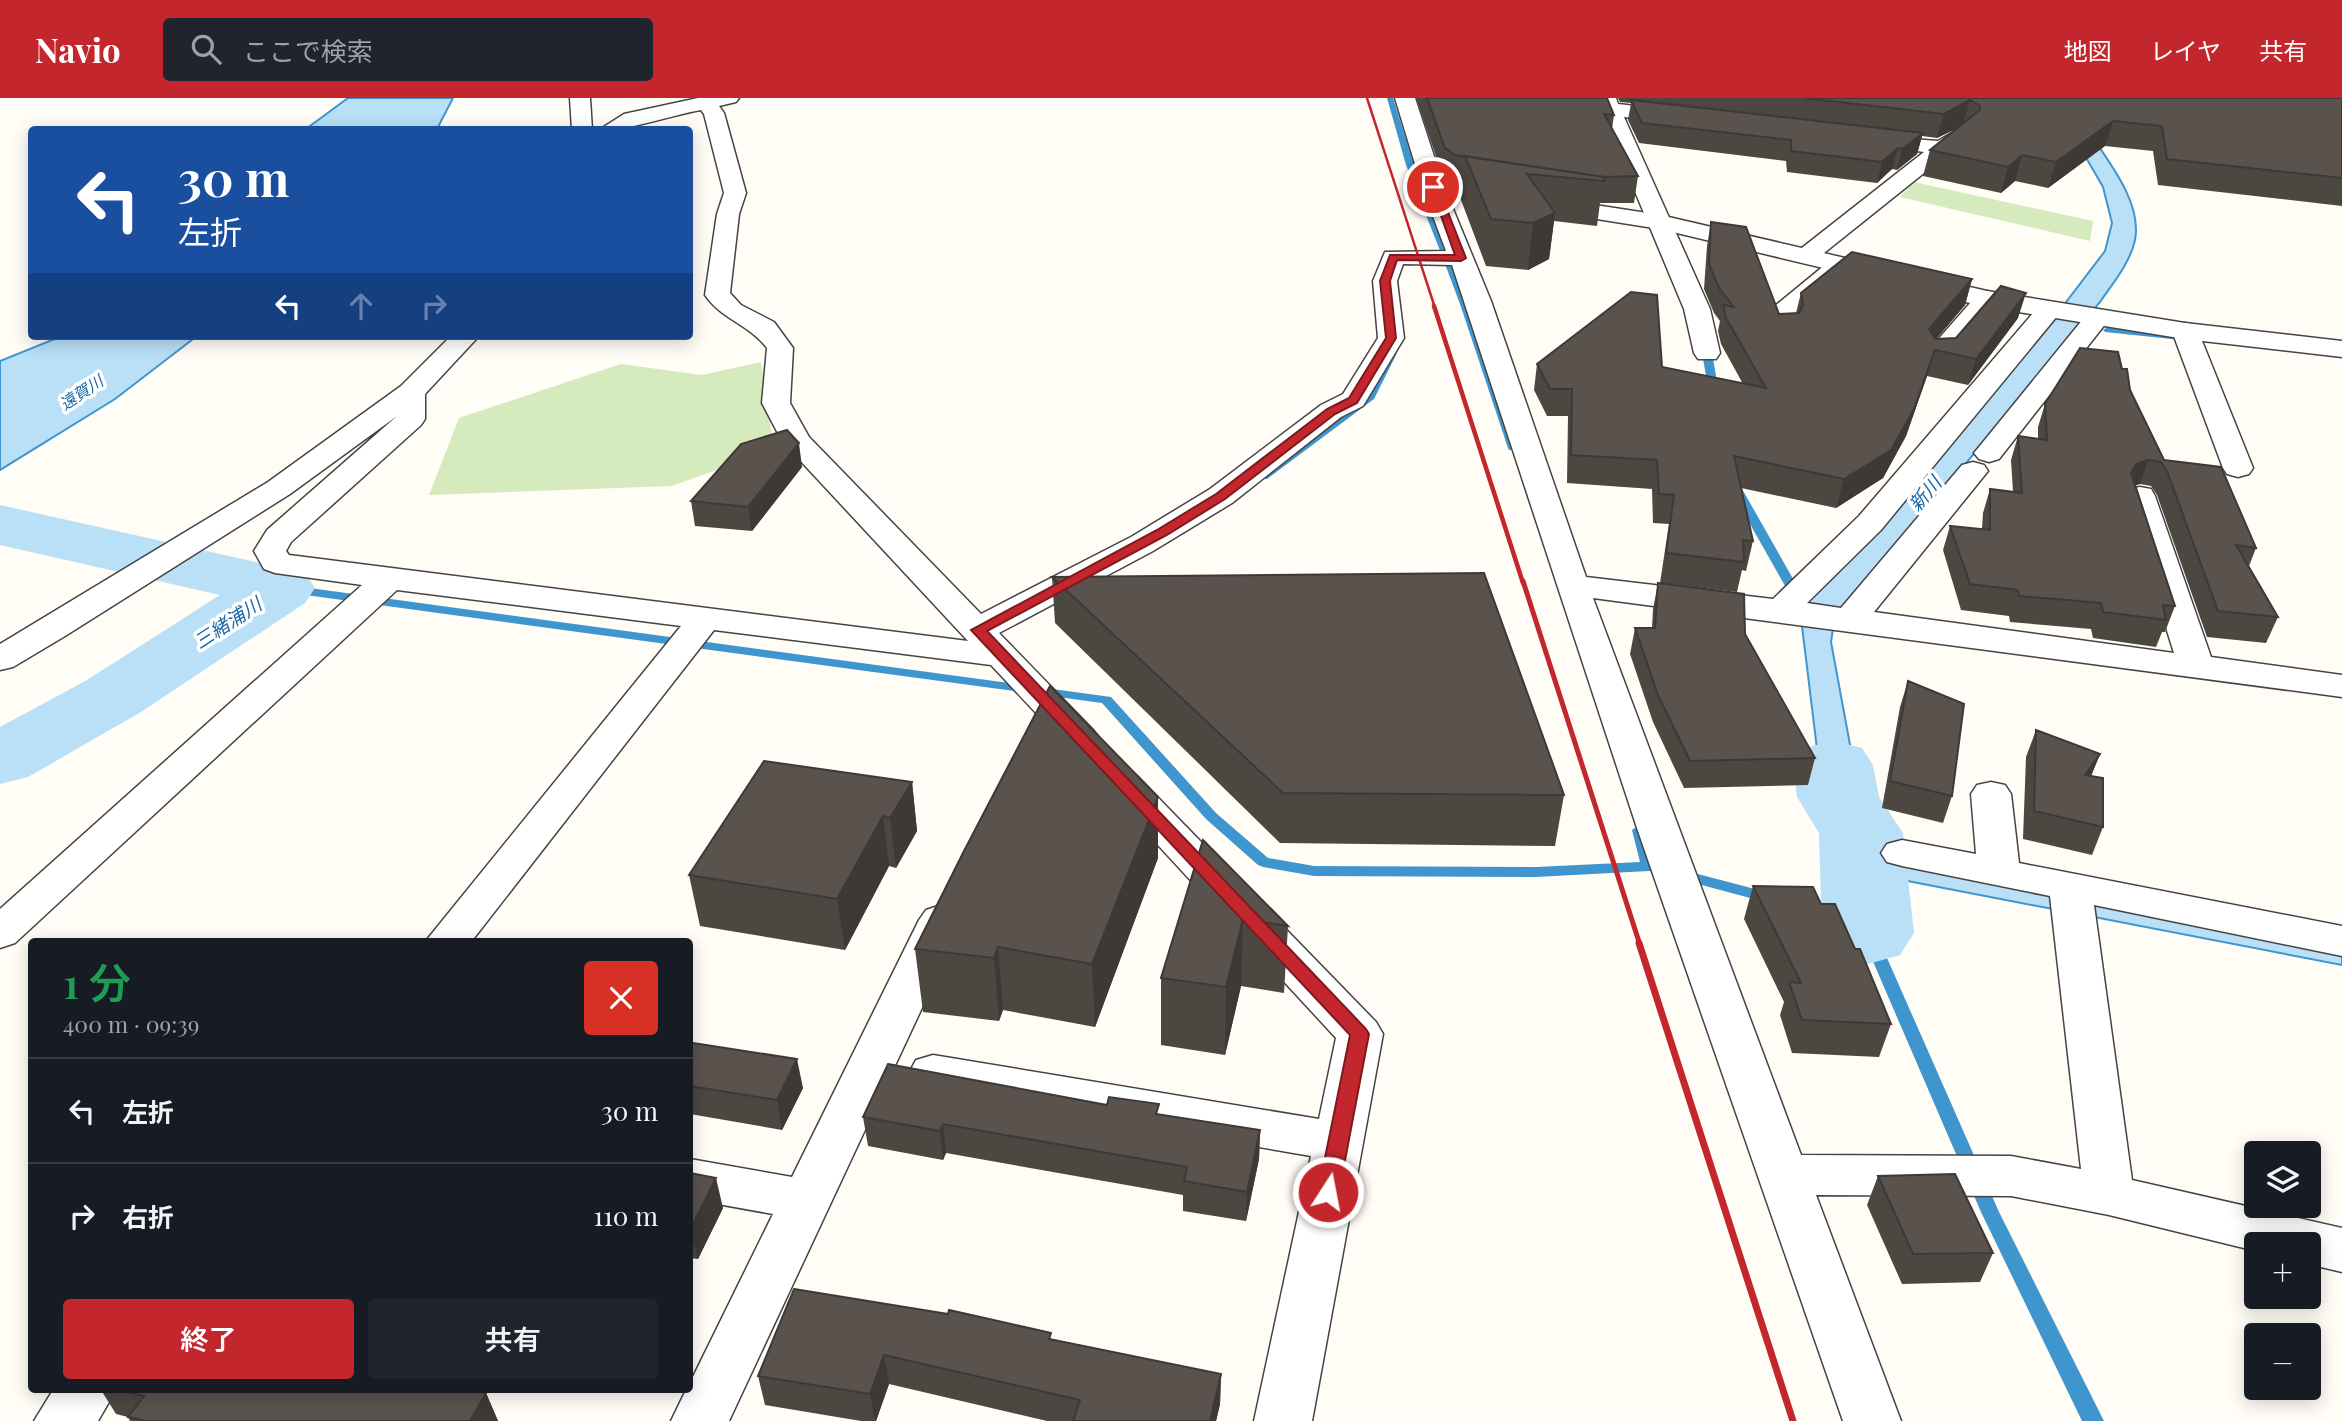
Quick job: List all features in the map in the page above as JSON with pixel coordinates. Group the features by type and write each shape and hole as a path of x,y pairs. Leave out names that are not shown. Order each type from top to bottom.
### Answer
{"street":[{"path":"580,98 582,126"},
{"path":"1405,98 1433,187 1451,258 1483,314 1572,585 1872,1421"},
{"path":"616,126 631,118 716,100 714,113 735,193 728,214 717,295 732,310 765,328 780,348 776,403 797,441 1360,1034 1283,1421"},
{"path":"1607,103 1699,119"},
{"path":"1607,103 1698,309 1707,353"},
{"path":"1806,256 1962,133"},
{"path":"1843,136 1942,148"},
{"path":"1433,187 1571,206 1660,222 1987,299 2185,331 2342,349"},
{"path":"411,392 411,419 278,537 270,551 276,562 287,566 706,618 990,643 1210,503 1331,411 1353,400 1391,338 1385,281 1393,257 1451,258"},
{"path":"1782,331 1779,315 1841,265"},
{"path":"1937,357 1987,299"},
{"path":"1789,611 1870,523 2052,310"},
{"path":"1844,618 1981,462 2094,317"},
{"path":"2185,331 2238,468"},
{"path":"0,659 53,629 279,488 411,392 462,340"},
{"path":"2140,496 2196,666"},
{"path":"0,933 390,578"},
{"path":"1572,585 1844,618 2342,686"},
{"path":"450,938 706,618"},
{"path":"1025,746 1031,733 1055,711"},
{"path":"1991,794 1999,873"},
{"path":"1902,853 1999,873 2072,899 2342,941"},
{"path":"700,1421 960,880"},
{"path":"2072,899 2109,1195"},
{"path":"872,1063 1338,1141"},
{"path":"1782,1175 2011,1175 2109,1195 2342,1250"},
{"path":"693,1180 807,1200"},
{"path":"63,1421 86,1393"}],"green space":[{"path":"1914,182 2093,221 2090,241 1900,197"},
{"path":"761,362 774,449 672,486 429,495 459,418 621,364 702,375"}],"water":[{"path":"348,98 453,98 439,126 310,126"},
{"path":"2083,123 2120,178 2133,209 2135,240 2129,257 2100,302 1834,622 1831,642 1863,815 1882,861 2342,951 2342,965 1887,877 1855,864 1843,816 1823,798 1801,618 1805,604 2063,306 2105,251 2112,223 2103,187 2070,130"},
{"name":"遠賀川","path":"52,340 192,340 115,399 0,470 0,361"}],"building":[{"path":"1427,98 1607,98 1614,115 1604,114 1638,176 1605,177 1455,155 1445,148"},
{"path":"1804,98 2342,98 2342,178 2167,159 2162,126 2113,121 2056,162 2022,155 2008,167 1930,150 1980,110 1980,106 1970,100 1944,114"},
{"path":"1631,100 1923,133 1902,149 1898,148 1882,162 1791,151 1791,140 1642,123"},
{"path":"1465,156 1604,177 1604,181 1527,174 1555,213 1533,223 1491,219"},
{"path":"1711,222 1746,227 1779,314 1799,313 1803,305 1801,293 1852,252 1972,279 1929,329 1935,339 1956,338 2001,286 2026,293 1976,359 1935,350 1914,409 1891,450 1844,479 1734,456 1753,541 1743,540 1744,562 1666,553 1674,495 1659,494 1657,460 1571,455 1572,389 1550,389 1537,364 1631,292 1657,295 1662,367 1766,388 1726,318 1723,305 1734,307 1719,288 1709,264"},
{"path":"2080,348 2118,352 2122,369 2127,369 2130,390 2164,460 2221,467 2256,548 2236,545 2278,617 2218,611 2167,471 2161,462 2148,460 2136,464 2131,473 2175,606 2163,605 2166,620 2103,612 2101,603 2019,596 2018,590 1970,584 1950,526 1990,530 1990,489 2022,493 2018,436 2047,440 2045,404"},
{"path":"787,430 799,443 748,507 691,501 741,444"},
{"path":"1484,573 1564,795 1283,793 1052,577"},
{"path":"1658,583 1744,594 1745,634 1815,758 1690,761 1658,695 1635,628 1655,628"},
{"path":"1908,681 1964,704 1952,796 1890,781"},
{"path":"1050,686 1158,797 1092,964 998,947 994,958 915,949 964,851"},
{"path":"2036,730 2100,754 2085,775 2103,778 2103,827 2034,811"},
{"path":"764,761 912,782 890,818 883,816 837,899 689,875"},
{"path":"1203,840 1288,926 1243,919 1226,987 1161,978"},
{"path":"1753,886 1813,887 1821,904 1835,904 1855,949 1860,949 1891,1024 1802,1020 1789,982 1801,983"},
{"path":"693,1043 797,1059 777,1100 693,1086"},
{"path":"888,1064 1107,1105 1109,1097 1159,1104 1156,1114 1260,1130 1247,1192 1184,1181 1187,1167 943,1124 940,1131 863,1117"},
{"path":"693,1174 716,1178 693,1224"},
{"path":"1955,1174 1993,1253 1913,1254 1878,1176"},
{"path":"794,1289 948,1314 949,1310 1051,1333 1049,1339 1221,1374 1210,1421 1073,1421 1080,1400 884,1355 870,1394 758,1376"},
{"path":"131,1393 486,1393 470,1421 147,1421 128,1417 144,1396"}],"waterway":[{"path":"1390,98 1410,165 1448,261"},
{"path":"1441,261 1448,261"},
{"path":"1448,261 1513,448"},
{"path":"2108,330 2181,337"},
{"path":"1263,477 1370,397 1392,353"},
{"path":"1707,353 1714,393"},
{"path":"1735,487 1799,600"},
{"name":"三緒浦川","path":"0,525 280,588 114,696 0,760"},
{"path":"280,588 1106,700 1211,816 1263,862 1314,871 1536,872 1649,866"},
{"name":"新川","path":"1833,765 1838,797 1861,833 1868,933"},
{"path":"1639,830 1649,866"},
{"path":"1649,866 1769,898"},
{"path":"1828,917 1868,933 1990,1212 2093,1421"}],"railway":[{"path":"1367,98 1435,308"},
{"path":"1434,306 1523,583"},
{"path":"1523,581 1640,945"},
{"path":"1639,943 1793,1421"}],"route":[{"path":"1328,1192 1360,1034 978,630 1162,533 1221,496 1331,411 1353,400 1391,338 1385,281 1393,257 1461,258 1433,187"}]}
